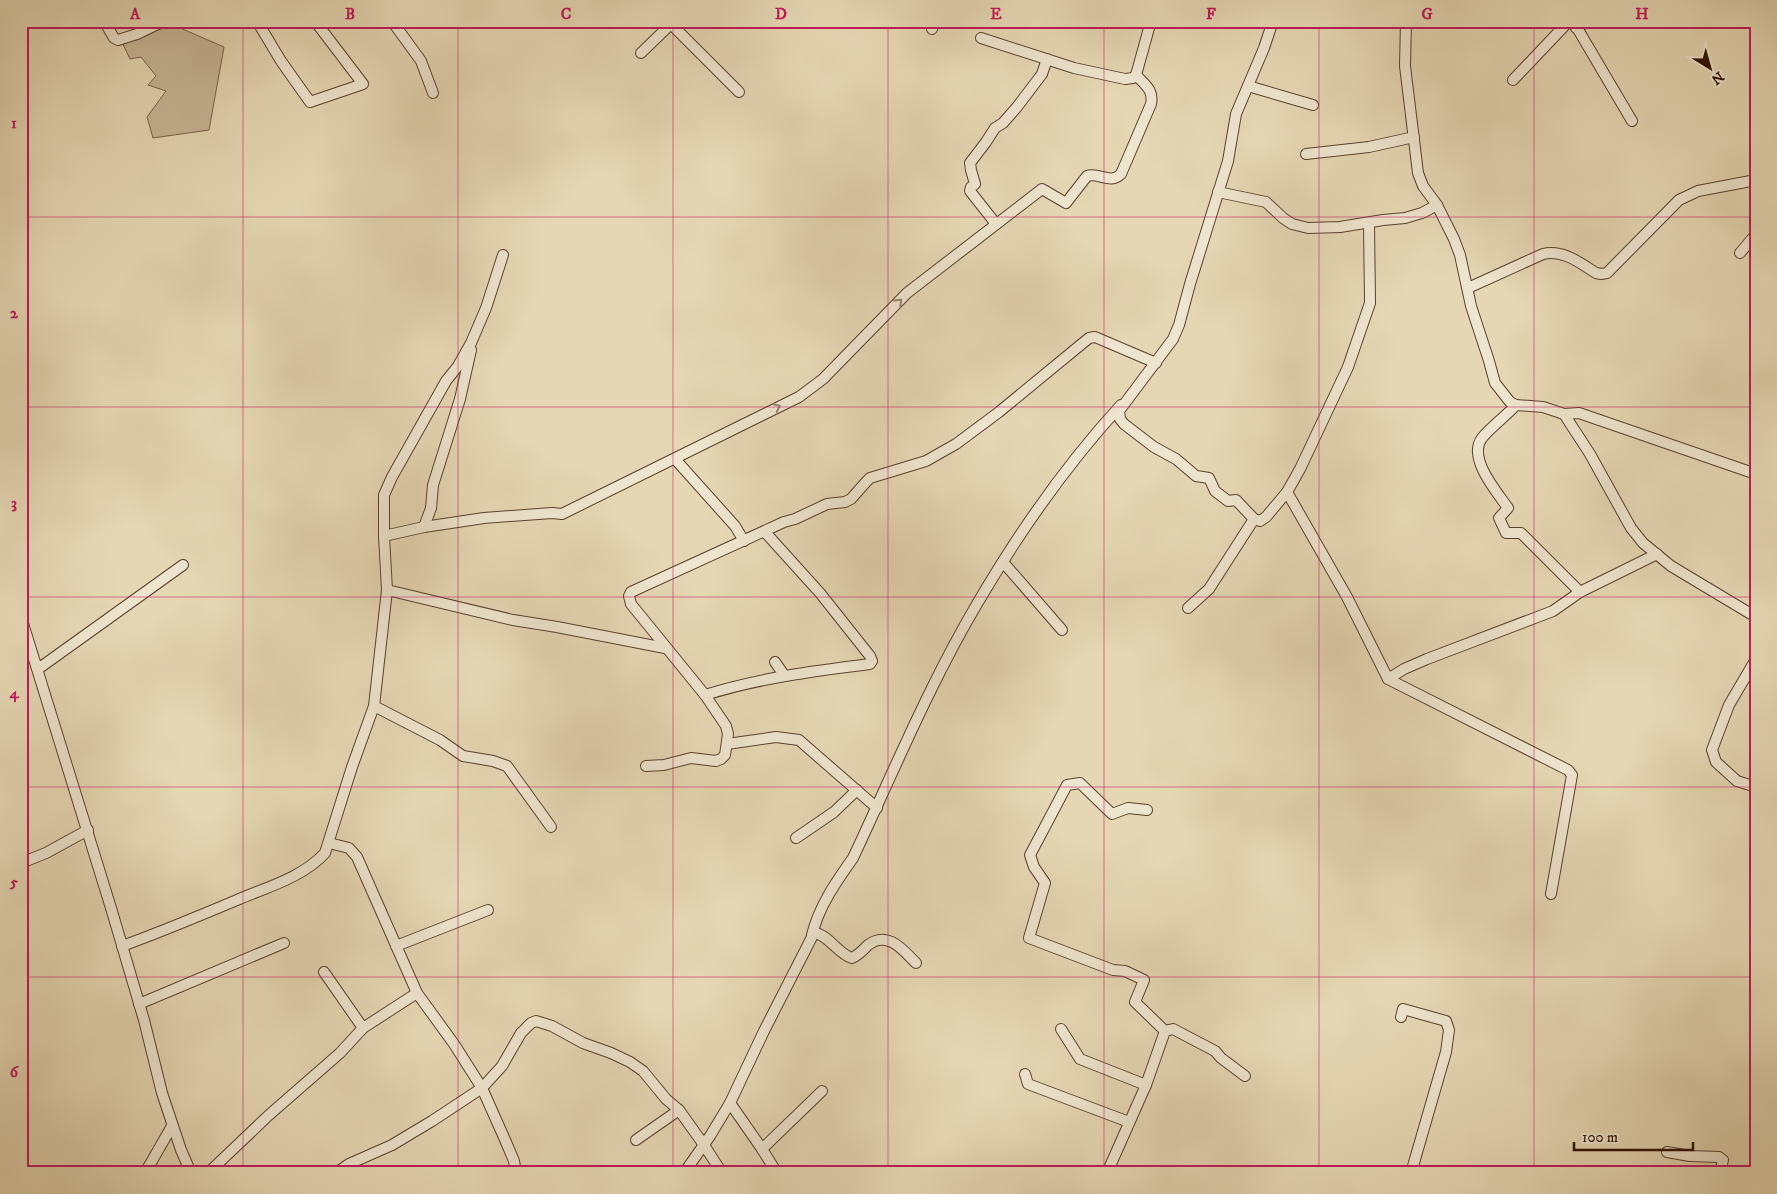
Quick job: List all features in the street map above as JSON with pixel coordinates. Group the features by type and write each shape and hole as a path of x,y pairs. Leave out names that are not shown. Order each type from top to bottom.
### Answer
{"street":[{"path":"104,21 114,38 118,40 137,34 164,21"},
{"path":"257,21 281,61 310,102 363,84 315,21"},
{"path":"392,21 420,61 433,93"},
{"path":"981,38 1074,68 1125,80 1136,75 1151,21"},
{"path":"1273,21 1236,114 1228,161 1179,325 1173,340 1119,411 1120,419 1124,424 1154,447 1176,459 1196,476 1209,478 1215,491 1228,501 1236,500 1254,519 1260,521 1266,517 1287,492 1300,469 1348,367 1370,303 1369,223"},
{"path":"1406,21 1405,66 1418,173 1423,186 1437,204 1454,239 1468,288 1471,306 1495,383 1510,402 1516,405 1543,407 1564,414 1579,413 1756,474"},
{"path":"1513,80 1573,23 1588,21"},
{"path":"641,53 672,23 739,92"},
{"path":"1573,23 1632,121"},
{"path":"996,224 970,190 975,184 970,170 970,163 995,128 1003,123 1017,107 1042,74 1047,59"},
{"path":"384,536 424,527 484,518 552,513 562,514 799,396 824,379 907,293 1042,189 1066,203 1087,176 1092,174 1110,179 1121,174 1151,104 1152,96 1136,75"},
{"path":"1248,86 1314,106"},
{"path":"1306,154 1369,147 1414,137"},
{"path":"1468,288 1543,254 1552,252 1560,253 1601,274 1607,273 1679,200 1698,191 1754,184"},
{"path":"1218,192 1266,202 1292,224 1308,228 1340,228 1405,218 1422,213 1437,204"},
{"path":"1740,253 1756,234"},
{"path":"122,946 168,930 287,879 317,862 325,853 349,776 374,706 387,590 384,495 446,381 458,366 477,330 503,255"},
{"path":"424,527 431,508 433,485 460,398 477,330"},
{"path":"646,766 664,765 691,758 716,761 722,759 725,755 728,734 726,726 705,695 632,604 629,596 632,592 820,506 851,499 870,478 934,457 956,444 999,412 1089,338 1095,337 1156,364"},
{"path":"684,1173 730,1103 764,1031 810,943 816,918 853,858 942,669 977,604 1050,493 1096,432 1139,386"},
{"path":"1516,405 1482,439 1478,447 1481,467 1508,508 1500,518 1506,533 1521,533 1580,592"},
{"path":"1564,414 1586,447 1631,528 1643,543 1687,576 1756,617"},
{"path":"675,458 734,526 744,541"},
{"path":"1287,492 1347,597 1388,679 1568,770 1572,775 1551,894"},
{"path":"1188,608 1210,589 1254,519"},
{"path":"705,695 740,684 784,675 870,664 872,661 820,593 765,532"},
{"path":"1388,679 1404,669 1427,659 1553,611 1580,592 1657,554"},
{"path":"1003,562 1062,630"},
{"path":"38,669 183,565"},
{"path":"387,590 513,620 666,648"},
{"path":"21,617 88,830 139,1004 172,1126 191,1173"},
{"path":"1756,659 1729,705 1712,750 1716,762 1736,781 1756,787"},
{"path":"775,662 784,675"},
{"path":"374,706 440,740 463,756 493,761 507,766 550,827"},
{"path":"727,744 776,737 799,740 877,808"},
{"path":"1147,810 1128,808 1112,814 1080,783 1067,785 1030,855 1034,867 1045,883 1028,938 1113,970 1126,971 1144,980 1135,1002 1164,1030"},
{"path":"796,838 834,812 857,790"},
{"path":"21,863 46,853 88,830"},
{"path":"329,843 350,848 357,857 417,994 454,1044 482,1088 510,1152 516,1173"},
{"path":"396,946 488,910"},
{"path":"812,935 820,934 845,955 852,958 876,941 891,941 897,944 916,963"},
{"path":"139,1004 284,943"},
{"path":"324,972 363,1028"},
{"path":"208,1173 263,1120 340,1052 363,1028 417,994"},
{"path":"1401,1017 1403,1009 1446,1021 1449,1030 1440,1074 1411,1173"},
{"path":"336,1173 349,1164 392,1145 482,1088 502,1066 521,1033 531,1023 536,1021 552,1026 584,1043 630,1062 643,1072 666,1099 679,1110 722,1173"},
{"path":"1061,1029 1080,1059 1146,1085"},
{"path":"1164,1030 1173,1029 1215,1051 1221,1058 1246,1076"},
{"path":"1107,1173 1146,1085 1164,1030"},
{"path":"1025,1074 1028,1084 1129,1122"},
{"path":"762,1149 822,1091"},
{"path":"730,1103 775,1170"},
{"path":"636,1140 679,1110"},
{"path":"145,1173 172,1126"},
{"path":"1668,1152 1690,1156 1719,1157 1723,1160 1720,1173"},
{"path":"1448,1173 1454,1173"}],"shaded area":[{"path":"171,24 224,47 209,130 153,138 147,117 166,91 148,85 156,76 141,57 130,59 121,40"}]}
